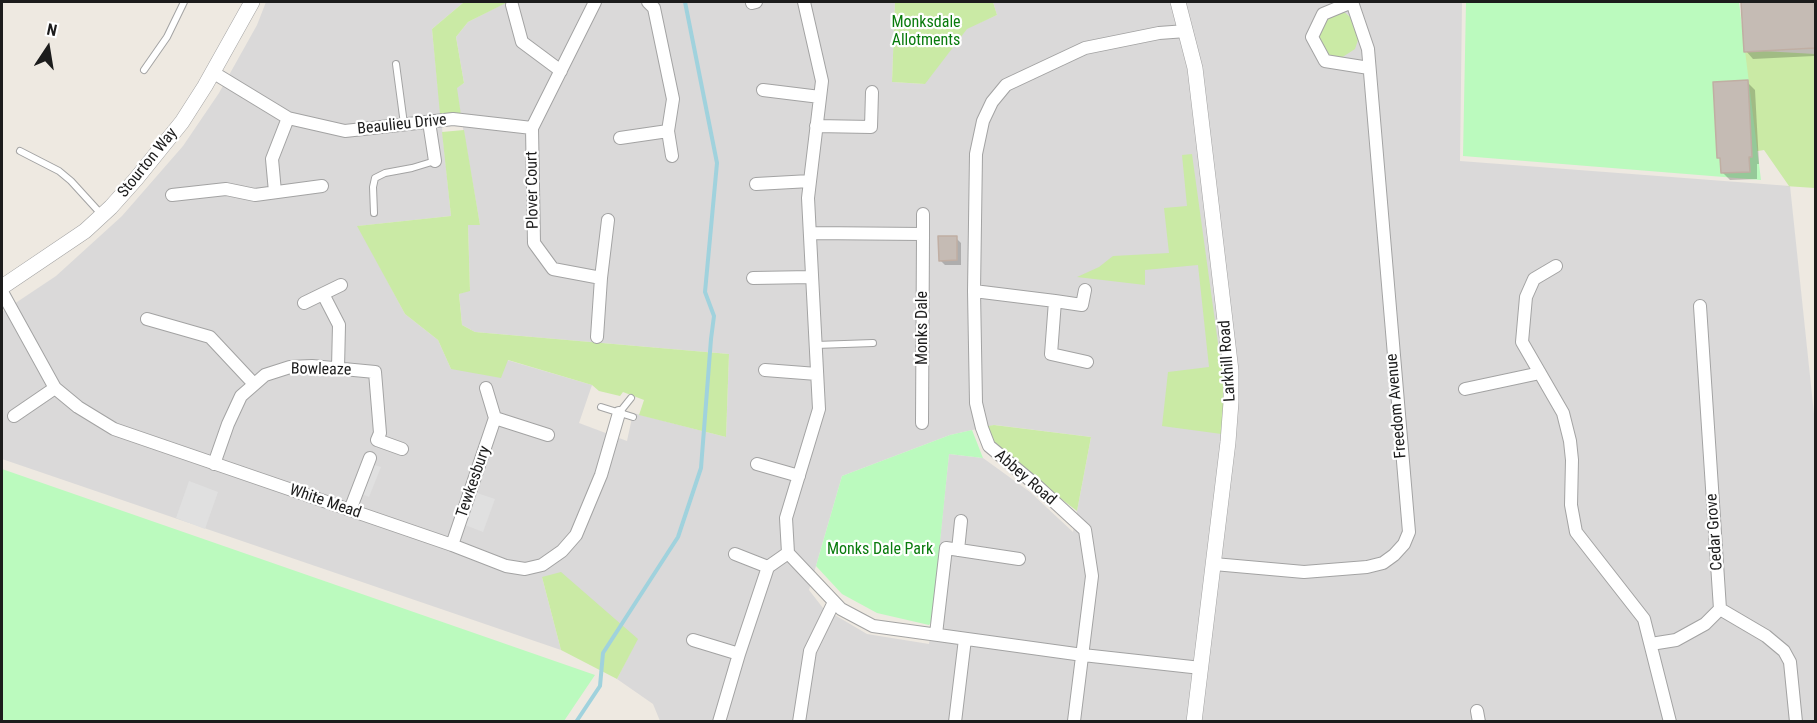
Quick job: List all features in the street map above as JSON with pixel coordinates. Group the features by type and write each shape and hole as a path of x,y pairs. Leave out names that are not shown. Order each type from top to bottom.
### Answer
{"street":[{"name":"Stourton Way","path":"2,287 85,231 136,179 182,122 214,72 252,2"},
{"path":"532,128 595,2"},
{"path":"648,2 654,8 673,99 668,132 672,156"},
{"path":"804,2 822,81 808,198 819,409 786,518 788,553 841,609 873,626 1083,655 1201,668"},
{"name":"Larkhill Road","path":"1178,2 1196,68 1231,371 1229,435 1194,722"},
{"name":"Freedom Avenue","path":"1214,564 1304,572 1367,567 1383,563 1394,555 1404,544 1409,532 1368,49 1352,2 1323,14 1312,37 1325,61 1369,68"},
{"path":"512,5 522,42 561,71"},
{"name":"Abbey Road","path":"1083,655 1092,576 1084,530 1036,485 989,446 976,403 974,291 976,154 983,121 992,102 1006,85 1085,48 1159,33 1186,31"},
{"name":"Beaulieu Drive","path":"214,72 288,118 345,131 453,119 532,128"},
{"path":"763,90 820,97"},
{"path":"816,126 872,127 872,92"},
{"path":"275,192 272,159 288,118"},
{"path":"429,122 435,161"},
{"name":"Plover Court","path":"532,128 534,243 553,269 601,278"},
{"path":"620,138 668,132"},
{"path":"756,184 810,181"},
{"path":"172,195 226,189 255,195 322,186"},
{"name":"Monks Dale","path":"922,423 923,214"},
{"path":"597,337 608,220"},
{"path":"810,233 923,234"},
{"path":"1556,266 1534,279 1526,297 1522,342 1563,413 1570,441 1571,505 1576,532 1644,619 1670,722"},
{"path":"753,278 812,277"},
{"path":"304,303 341,285"},
{"path":"974,291 1082,305 1085,290"},
{"name":"White Mead","path":"2,292 55,388 78,407 114,429 452,545 506,566 525,569 542,565 562,551 576,535 601,475 619,413"},
{"path":"323,294 339,325 338,368"},
{"path":"1055,301 1051,354 1087,362"},
{"name":"Cedar Grove","path":"1700,306 1720,609"},
{"path":"147,320 210,337 254,384"},
{"name":"Bowleaze","path":"214,464 241,396 265,375 290,368 312,366 375,372 380,433 374,448"},
{"path":"765,370 817,374"},
{"path":"1465,389 1540,373"},
{"path":"14,416 55,388"},
{"path":"486,388 495,418 548,435"},
{"name":"Tewkesbury","path":"452,545 495,418"},
{"path":"350,510 374,448 402,449"},
{"path":"757,464 799,476"},
{"path":"958,550 961,521"},
{"path":"936,634 946,548 1019,559"},
{"path":"719,722 768,567 788,553"},
{"path":"735,554 761,562 768,567"},
{"path":"799,722 810,651 834,602"},
{"path":"1651,644 1676,640 1705,624 1720,609 1766,636 1784,651 1790,662 1796,722"},
{"path":"955,722 965,639"},
{"path":"693,640 739,654"},
{"path":"1074,721 1083,655"}],"lane":[{"path":"144,70 167,37 184,2"},
{"path":"396,64 404,124"},
{"path":"21,151 59,171 102,215"},
{"path":"374,213 375,178 385,173 435,161"},
{"path":"816,345 873,343"},
{"path":"619,413 631,398"},
{"path":"601,407 633,417"}],"shaded area":[{"path":"266,2 464,2 432,29 451,216 358,226 405,314 438,340 451,369 507,360 592,385 579,423 627,441 633,413 726,437 729,354 475,332 462,325 459,294 470,290 468,225 480,225 456,88 464,83 456,37 468,22 507,2 895,2 892,82 924,84 967,28 997,15 993,2 1462,2 1460,161 1790,186 1816,433 1815,721 660,721 653,704 617,679 637,639 542,577 561,650 2,459 2,312 56,276 122,216 183,146 219,93 257,25","holes":["995,425 1091,437 1073,532 1030,492 983,458 949,454 929,644 867,634 823,608 809,590 842,476 950,435"]},
{"path":"368,463 381,467 369,497 357,492"},
{"path":"189,481 218,492 205,529 176,518"},
{"path":"471,491 495,499 483,532 460,523"}],"green space":[{"path":"464,2 508,2 468,22 456,37 464,83 457,88 461,115 440,114 432,29"},
{"name":"Monksdale Allotments","path":"895,2 993,2 997,15 967,29 925,84 892,82"},
{"path":"1466,2 1739,2 1761,180 1463,156"},
{"path":"1337,11 1344,12 1355,21 1360,34 1355,49 1341,58 1325,56 1313,28"},
{"path":"1742,46 1746,50 1815,54 1815,188 1785,186 1789,186 1764,150 1752,152"},
{"path":"464,130 480,225 468,225 470,291 459,294 462,325 475,332 729,354 726,437 639,415 644,400 623,392 620,396 599,391 592,385 508,360 501,378 451,369 438,340 405,314 357,226 451,216 442,132"},
{"path":"1192,154 1221,365 1231,365 1229,435 1162,426 1168,372 1209,367 1198,265 1145,270 1145,285 1077,277 1099,267 1113,256 1169,253 1164,208 1187,206 1182,155"},
{"path":"994,425 1091,437 1077,511 992,446 983,427"},
{"name":"Monks Dale Park","path":"972,430 983,458 949,454 932,621 929,625 877,613 842,594 816,566 842,476 950,435"},
{"path":"2,469 595,675 564,721 2,721"},
{"path":"561,572 638,639 617,679 561,650 542,577"}],"building":[{"path":"1741,2 1815,2 1815,48 1744,52"},
{"path":"1748,80 1752,157 1749,157 1750,172 1721,173 1720,158 1717,158 1713,82"},
{"path":"938,236 957,236 957,260 939,261"}],"waterway":[{"path":"576,722 600,686 603,653 678,537 701,468 714,316 705,292 717,163 685,2"}]}
